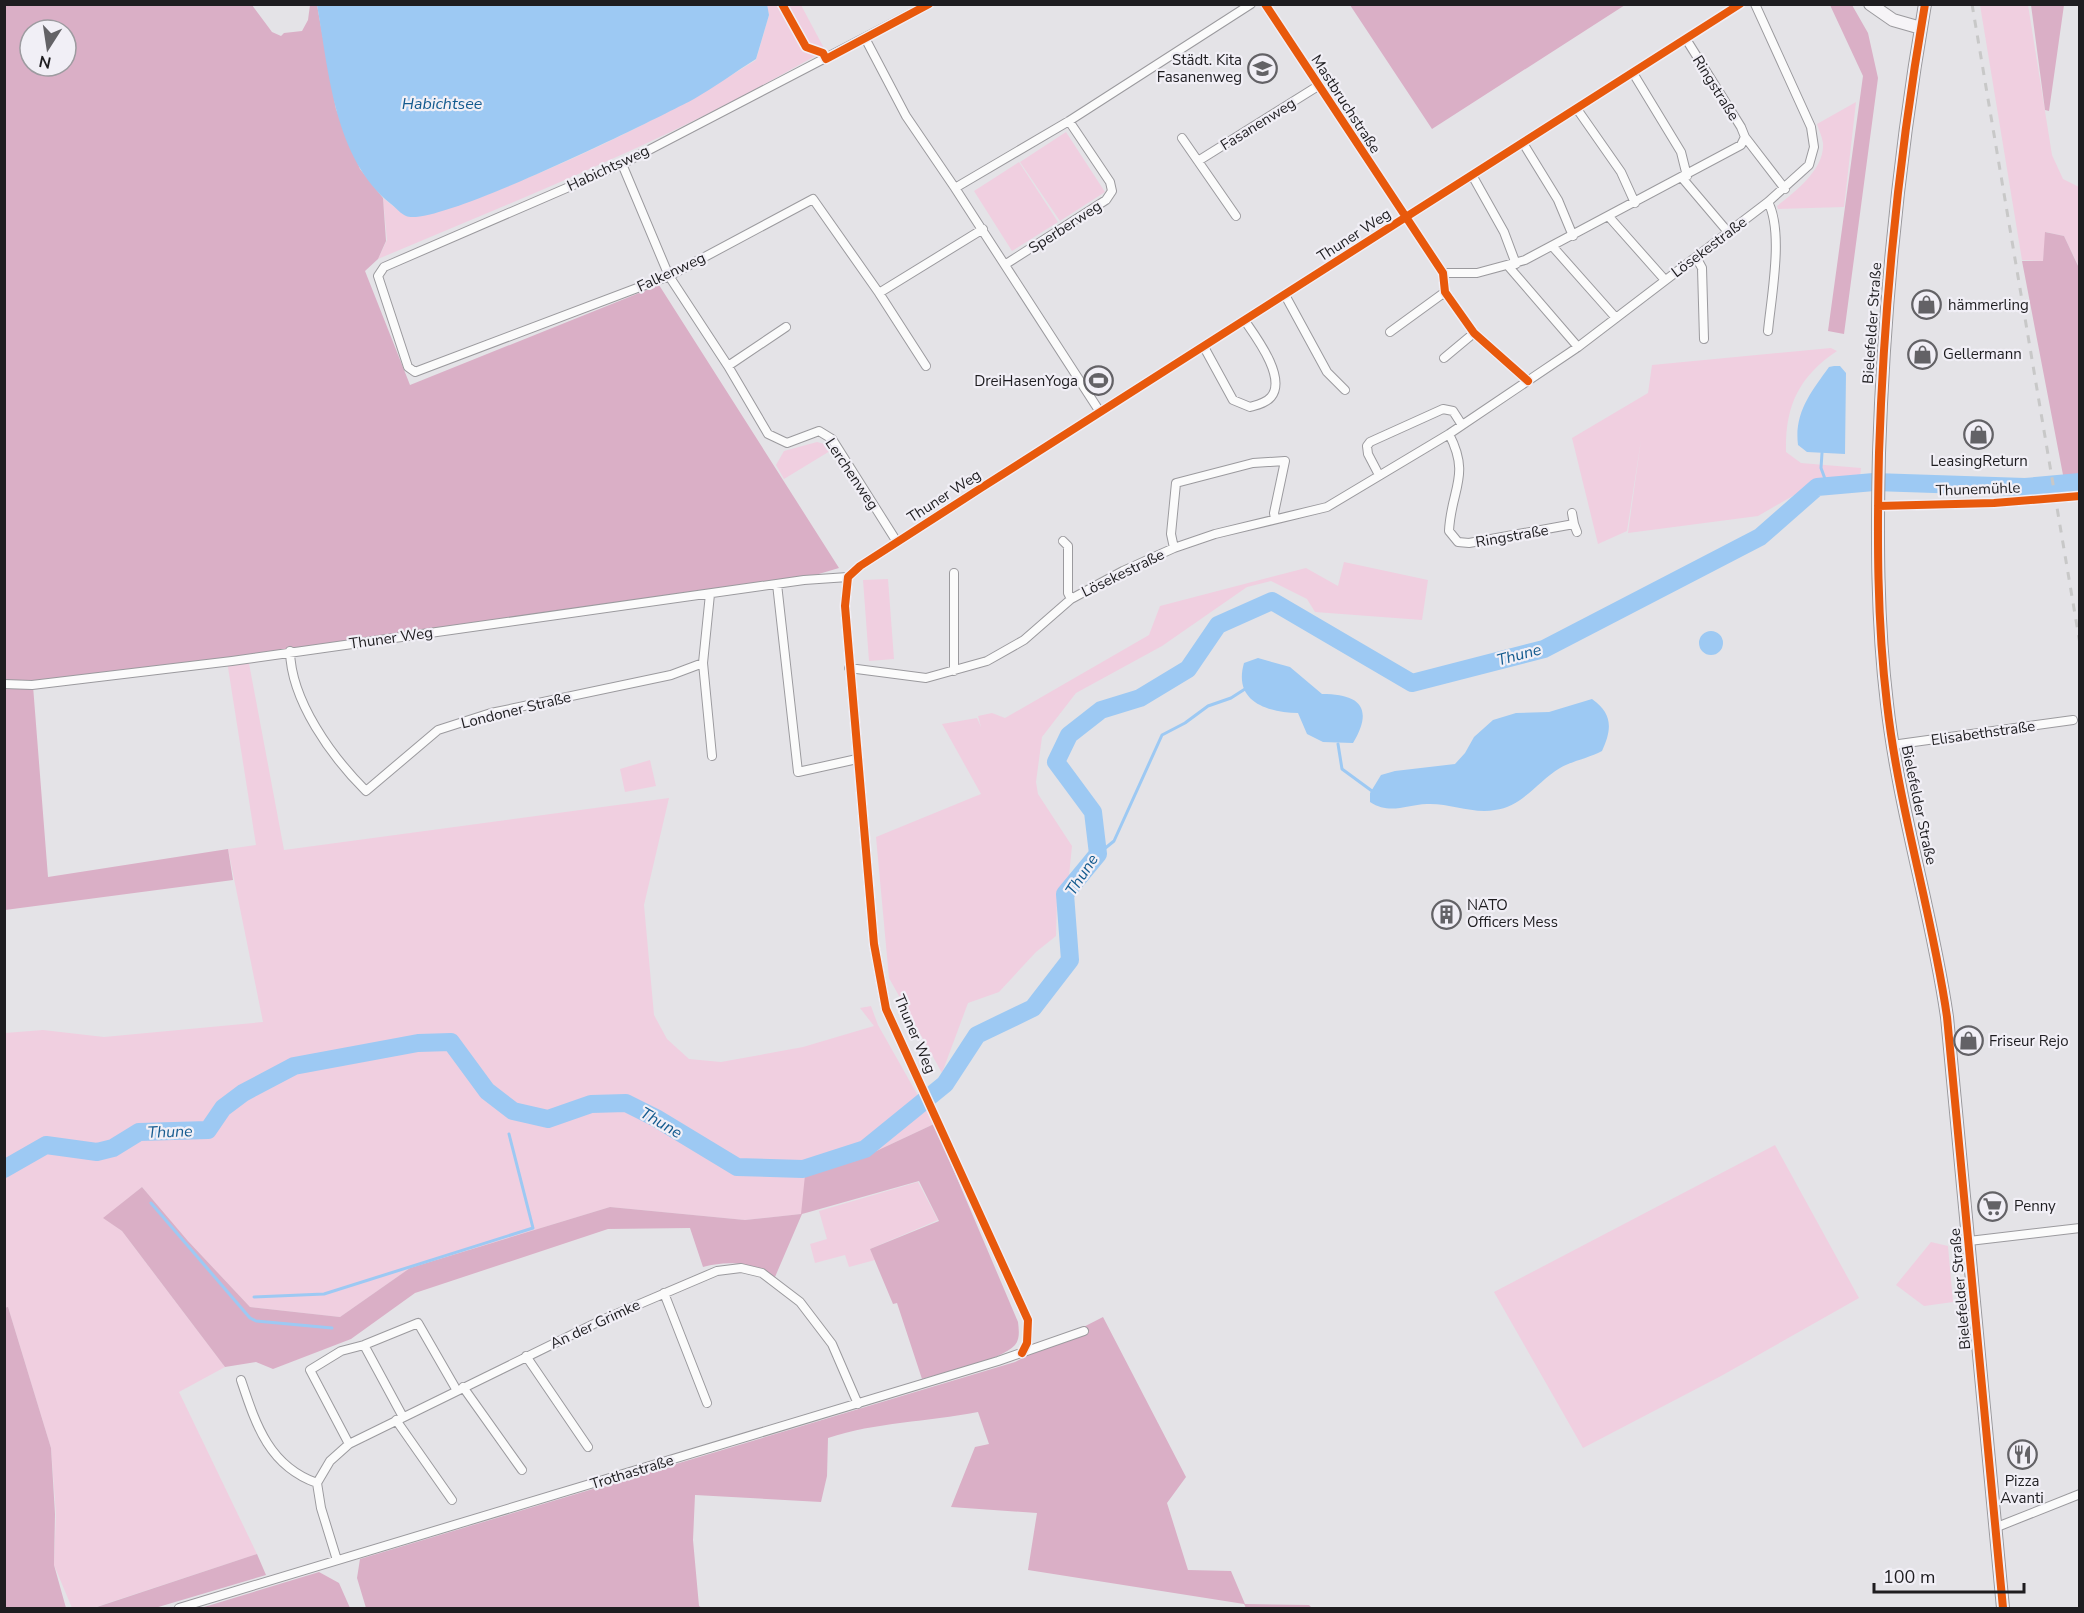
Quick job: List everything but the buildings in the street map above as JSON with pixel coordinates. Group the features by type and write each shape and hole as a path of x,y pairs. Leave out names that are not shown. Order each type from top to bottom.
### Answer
{"main road":[{"path":"1869,4 1893,20 1921,28"},
{"name":"Bielefelder Straße","path":"1924,4 1904,134 1889,270 1878,500 1880,634 1892,745 1943,991 2003,1608"}],"street":[{"name":"Habichtsweg","path":"414,372 408,367 378,276 384,267 622,164 929,4"},
{"path":"955,188 1070,121 1251,4"},
{"name":"Mastbruchstraße","path":"1265,4 1406,218"},
{"name":"Thuner Weg","path":"4,684 32,685 800,580 848,577 897,542 1740,4"},
{"name":"Lösekestraße","path":"849,668 926,678 987,661 1023,640 1071,599 1091,587 1174,548 1215,534 1327,507 1449,434 1578,347 1785,189 1809,165 1814,139 1755,4"},
{"path":"865,38 906,116 983,229 1101,412"},
{"name":"Ringstraße","path":"1686,39 1744,137 1785,189"},
{"path":"1633,73 1681,152 1685,178 1728,232"},
{"name":"Fasanenweg","path":"1198,161 1318,86"},
{"path":"1577,109 1621,172 1635,203"},
{"name":"Sperberweg","path":"1006,264 1106,200 1112,191 1110,182 1070,121"},
{"name":"Ringstraße","path":"1443,273 1477,273 1512,266 1685,178 1741,145 1744,137"},
{"path":"1182,138 1236,216"},
{"path":"1523,143 1558,200 1574,236"},
{"name":"Lerchenweg","path":"622,164 669,276 728,366 768,434 787,443 819,431 832,439 897,542"},
{"path":"1472,176 1504,232 1512,266 1578,347"},
{"name":"Falkenweg","path":"414,372 669,276 813,199 879,293 926,366"},
{"path":"1768,202 1773,212 1774,234 1768,331"},
{"path":"1406,218 1443,273 1445,292 1474,333 1528,381"},
{"path":"1610,218 1665,280"},
{"path":"879,293 983,229"},
{"path":"1553,247 1616,318"},
{"path":"1696,257 1702,268 1704,339"},
{"path":"1390,332 1445,292"},
{"path":"1285,295 1327,372 1345,390"},
{"path":"1204,347 1233,400 1250,407 1264,403 1272,397 1275,389 1273,369 1245,321"},
{"path":"728,366 786,327"},
{"path":"1444,358 1474,333"},
{"path":"1379,475 1368,454 1366,446 1370,442 1443,409 1453,411 1462,425"},
{"name":"Ringstraße","path":"1449,434 1460,454 1460,473 1449,531 1458,542 1469,543 1575,528 1572,513"},
{"name":"Lösekestraße","path":"1174,548 1171,541 1176,483 1253,463 1285,461 1274,513 1275,519"},
{"name":"Thunemühle","path":"1878,500 1994,503 2079,496"},
{"name":"Lösekestraße","path":"1063,541 1068,546 1068,593 1071,599"},
{"path":"954,573 954,671"},
{"name":"Thuner Weg","path":"848,577 844,599 849,668 874,944 885,1004 1028,1320 1027,1343 1022,1353"},
{"path":"777,584 798,772 858,759"},
{"path":"710,594 703,663 712,756"},
{"name":"Londoner Straße","path":"290,651 290,670 324,744 366,791 438,730 491,713 671,675 703,663"},
{"name":"Elisabethstraße","path":"1892,745 2073,720"},
{"path":"1969,1241 2079,1227"},
{"name":"An der Grimke","path":"317,1483 330,1461 348,1444 526,1356 717,1271 741,1268 762,1273 800,1302 832,1344 858,1404"},
{"path":"664,1293 707,1403"},
{"path":"348,1444 310,1370 341,1351 364,1345 418,1323 459,1388 522,1470"},
{"name":"Trothastraße","path":"179,1608 858,1404 1022,1353 1084,1331"},
{"path":"364,1345 400,1418 452,1500"},
{"path":"526,1356 588,1447"},
{"path":"241,1380 273,1454 303,1478 317,1483 321,1508 337,1560"},
{"path":"1996,1527 2079,1494"}],"shaded area":[{"path":"4,5 252,5 272,32 281,36 284,33 302,31 308,20 310,5 317,5 336,109 360,169 383,198 386,241 378,259 365,271 410,385 659,285 839,568 795,581 33,686 48,877 228,849 233,880 5,910"},
{"path":"767,5 801,5 825,50 717,109 661,136 549,187 378,259 387,240 383,198 406,216 491,192 601,146 695,97 756,60 769,15"},
{"path":"1350,5 1625,5 1432,129"},
{"path":"1830,5 1852,5 1868,33 1878,78 1844,334 1828,331 1863,76"},
{"path":"1980,5 2028,5 2052,155 2063,179 2079,187 2079,267 2064,236 2046,232 2043,261 2022,260"},
{"path":"2031,5 2064,5 2049,111 2045,110"},
{"path":"1856,102 1844,207 1778,209 1777,206 1808,179 1819,162 1823,143 1817,124"},
{"path":"1066,132 1105,192 1060,221 1020,162"},
{"path":"1019,162 1058,222 1012,251 974,191"},
{"path":"2045,232 2064,236 2079,268 2079,478 2064,480 2022,261 2043,261"},
{"path":"1831,348 1837,351 1812,371 1796,394 1788,421 1786,452 1801,463 1861,468 1860,477 1815,483 1758,516 1628,533 1641,440 1627,531 1598,544 1572,438 1648,393 1652,365"},
{"path":"817,442 824,444 830,451 784,479 776,465 784,451"},
{"path":"1344,562 1428,580 1422,620 1315,612 1307,599 1271,581 1247,587 1162,646 1076,693 1042,737 1036,782 1038,794 1072,846 1069,876 1057,897 1056,936 1036,952 999,992 968,1003 942,1073 889,978 876,837 981,794 942,724 977,718 981,727 978,716 992,713 1005,718 1149,635 1160,606 1306,568 1338,586"},
{"path":"888,579 894,659 869,661 863,580"},
{"path":"248,658 284,850 669,798 644,905 654,1015 667,1039 689,1059 721,1062 803,1047 874,1026 860,1008 871,1006 878,1025 934,1124 855,1161 806,1175 802,1214 745,1220 610,1207 410,1268 340,1317 250,1307 188,1241 142,1187 104,1218 122,1231 225,1367 179,1392 257,1554 93,1608 72,1608 54,1565 56,1514 51,1448 8,1307 5,1308 5,1033 43,1030 104,1037 263,1022 228,849 256,845 227,661"},
{"path":"650,760 656,786 625,792 620,769"},
{"path":"934,1124 1018,1322 1019,1334 1015,1345 1008,1351 972,1365 922,1379 897,1303 893,1304 870,1249 939,1221 919,1181 802,1214 775,1277 740,1264 703,1267 690,1228 608,1229 415,1293 351,1339 273,1369 256,1362 225,1367 122,1231 103,1218 142,1187 188,1241 250,1307 340,1317 410,1268 610,1207 745,1220 801,1214 805,1175 855,1161"},
{"path":"1775,1145 1859,1298 1721,1376 1583,1448 1494,1292"},
{"path":"918,1182 938,1220 870,1249 875,1260 849,1267 845,1255 815,1263 810,1244 827,1239 819,1211"},
{"path":"1931,1242 1948,1246 1953,1302 1924,1306 1896,1285"},
{"path":"8,1307 51,1448 55,1514 54,1565 66,1608 5,1608 4,1308"},
{"path":"1103,1317 1186,1477 1167,1503 1188,1570 1231,1571 1245,1604 1309,1605 1312,1608 1246,1608 1244,1604 1028,1570 1037,1513 951,1507 975,1447 989,1444 978,1412 883,1425 828,1438 827,1476 821,1502 695,1495 693,1540 699,1606 702,1608 366,1608 357,1578 360,1559 1015,1362"},
{"path":"257,1554 266,1575 155,1608 94,1608"},
{"path":"319,1572 339,1583 350,1608 201,1608"}],"water":[{"name":"Habichtsee","path":"767,4 769,15 756,59 710,90 637,128 547,170 458,206 425,216 406,216 400,212 372,185 357,163 337,112 317,5"},
{"path":"1840,366 1846,373 1845,454 1807,452 1798,445 1797,433 1801,413 1816,385 1829,367"},
{"path":"1711,631 1720,634 1723,643 1720,652 1711,655 1702,652 1699,643 1702,634"},
{"path":"1258,658 1290,667 1322,694 1346,697 1360,705 1362,721 1353,743 1323,742 1307,734 1298,713 1275,710 1255,702 1243,687 1242,676 1244,663"},
{"path":"1592,699 1604,710 1609,722 1608,736 1602,751 1560,768 1522,799 1505,808 1486,811 1436,804 1391,809 1370,802 1370,793 1381,775 1395,771 1455,764 1465,753 1474,737 1493,720 1516,713 1549,712"}],"waterway":[{"path":"1822,453 1821,468 1828,487"},
{"name":"Thune","path":"4,1169 46,1145 97,1152 113,1148 139,1132 208,1130 223,1108 243,1093 294,1066 418,1043 451,1042 487,1091 513,1111 548,1119 591,1104 626,1103 656,1118 737,1167 803,1169 865,1149 945,1084 977,1035 1033,1008 1070,960 1065,894 1098,854 1093,812 1056,762 1069,735 1101,710 1140,698 1188,669 1218,625 1272,601 1412,683 1544,649 1760,537 1817,487 1874,482 2025,487 2080,482"},
{"path":"1098,854 1114,841 1162,735 1185,723 1208,706 1231,698 1245,689"},
{"path":"1338,744 1342,769 1372,791"},
{"path":"254,1297 324,1294 533,1228 509,1134"},
{"path":"151,1203 250,1318 256,1321 332,1328"}],"railway":[{"path":"1972,4 2080,644"}],"cycle path":[{"path":"782,4 806,47 823,53 826,59 929,4"},
{"path":"1265,4 1443,273 1445,292 1474,333 1528,381"},
{"path":"1022,1353 1027,1343 1028,1320 886,1009 874,944 845,606 848,577 860,566 981,488 1740,4"},
{"path":"1925,4 1900,172 1889,284 1878,484 1880,610 1892,744 1941,978 1947,1017 2003,1608"},
{"path":"1878,506 1994,503 2080,496"}],"place":[{"name":"Städt. Kita Fasanenweg","path":"1263,69"},
{"name":"hämmerling","path":"1927,305"},
{"name":"Gellermann","path":"1922,354"},
{"name":"DreiHasenYoga","path":"1099,381"},
{"name":"LeasingReturn","path":"1979,434"},
{"name":"NATO Officers Mess","path":"1446,914"},
{"name":"Friseur Rejo","path":"1968,1041"},
{"name":"Penny","path":"1993,1206"},
{"name":"Pizza Avanti","path":"2022,1454"}]}
